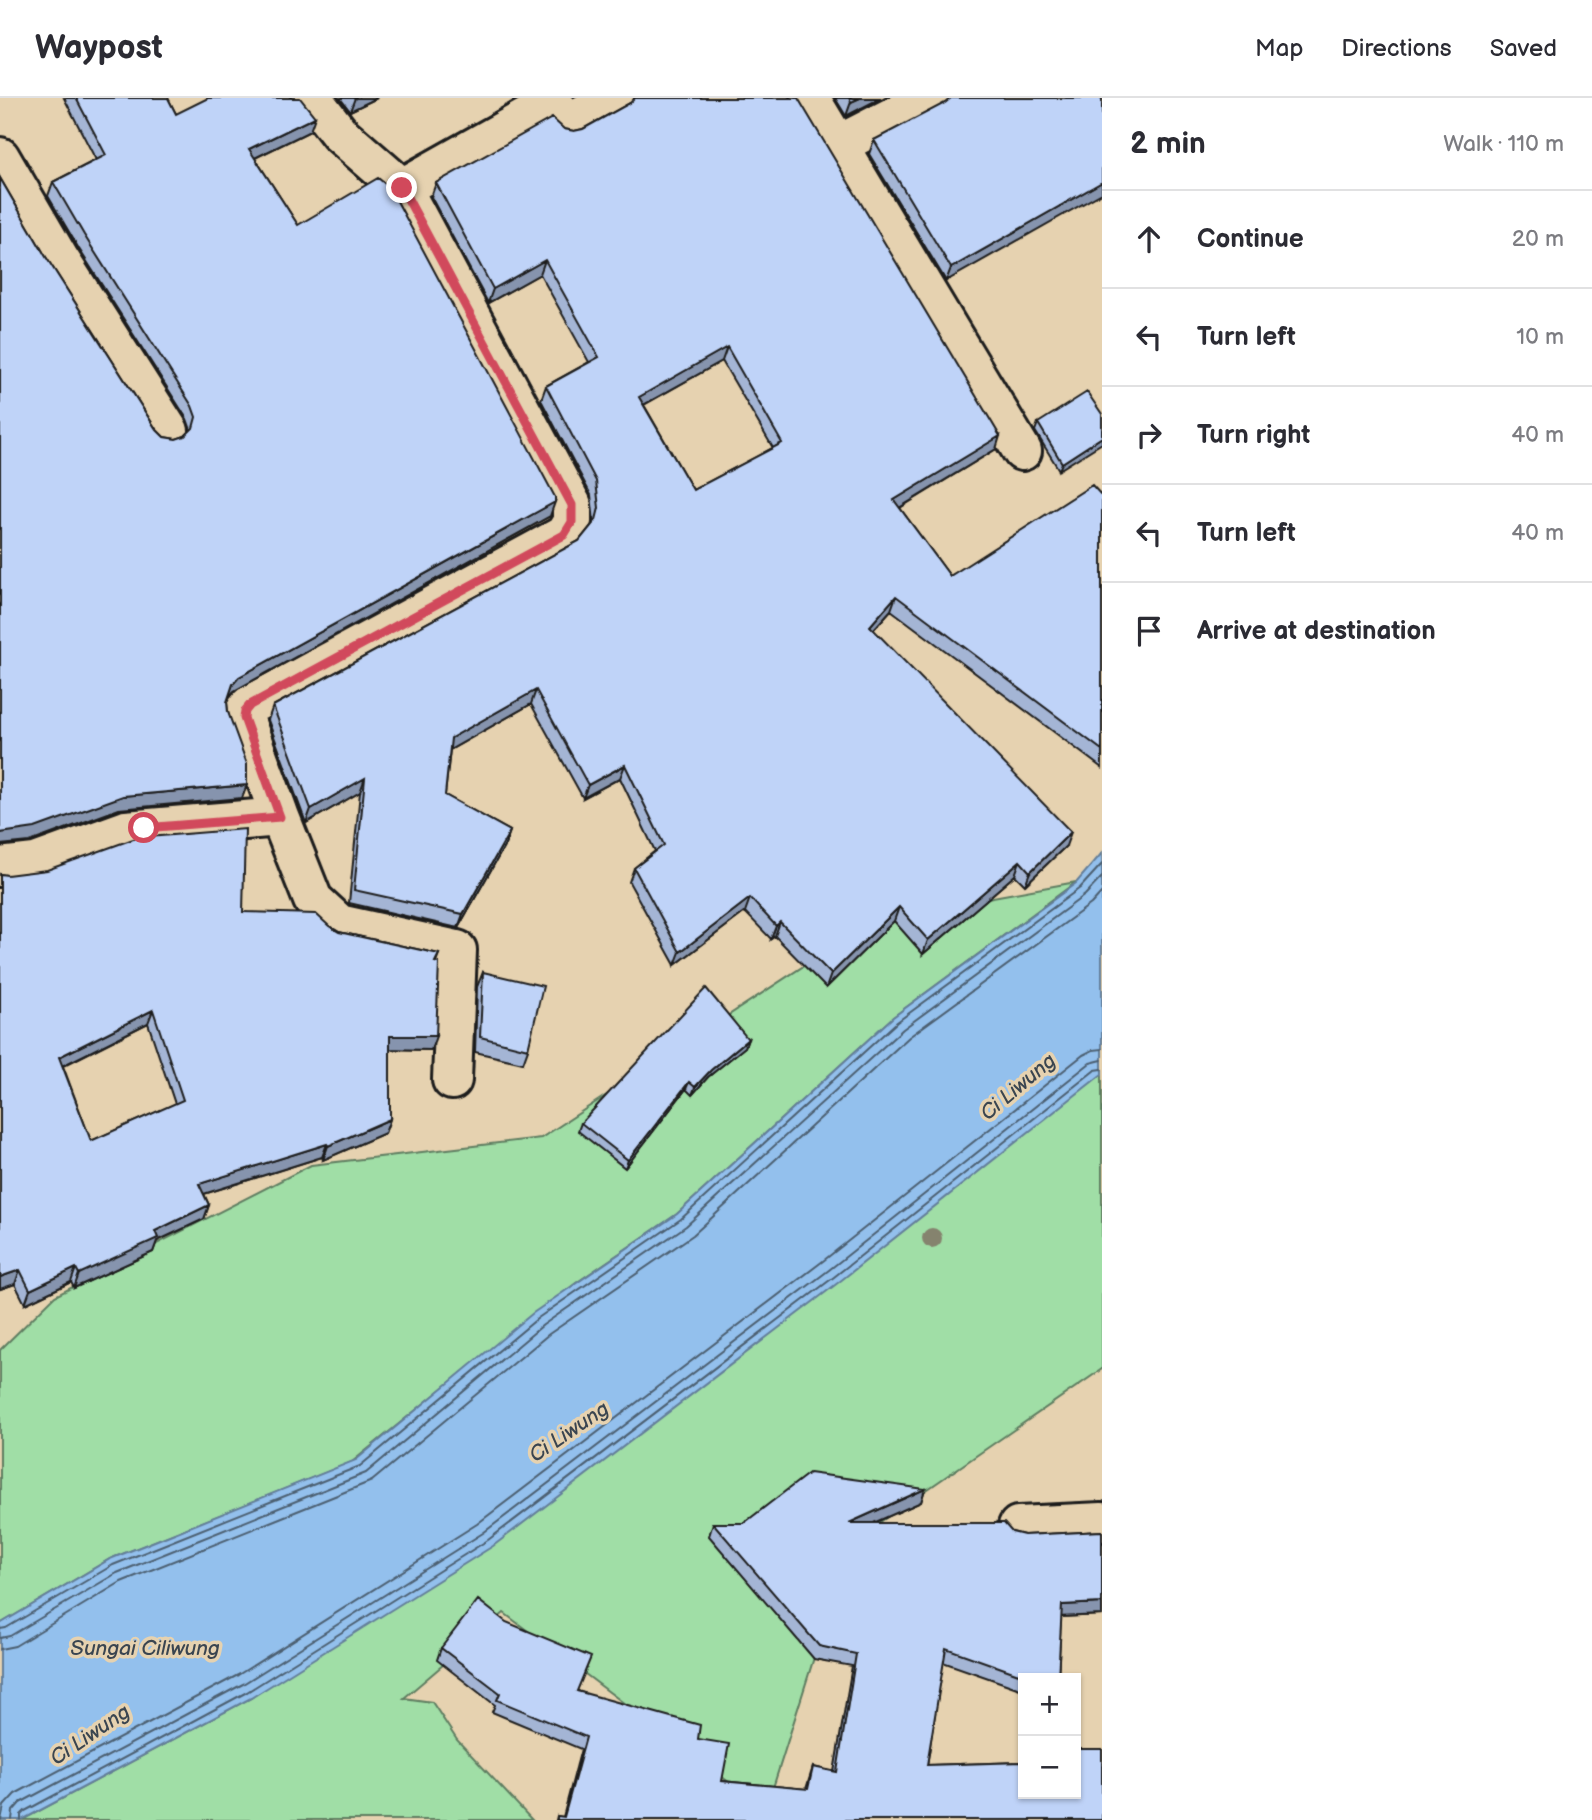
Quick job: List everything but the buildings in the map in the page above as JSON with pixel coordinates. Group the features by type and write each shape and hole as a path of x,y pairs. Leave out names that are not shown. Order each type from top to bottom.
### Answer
{"street":[{"path":"312,98 339,133 402,188 572,505 572,522 564,535 250,705 245,711 244,718 313,900 339,924 457,950 452,1080"},
{"path":"402,188 553,103 568,123 614,98"},
{"path":"810,98 1023,452"},
{"path":"838,145 929,98"},
{"path":"0,157 60,260 169,431"},
{"path":"0,867 35,863 126,830 280,817"},
{"path":"1018,1526 1102,1522"}],"green space":[{"path":"1076,882 893,1017 677,1214 576,1283 352,1462 110,1559 0,1624 0,1350 55,1296 311,1165 541,1138 877,918"},
{"path":"1102,1071 1102,1369 796,1580 817,1648 766,1810 504,1613 404,1698 432,1702 457,1740 532,1820 22,1820 251,1698"}],"water":[{"name":"Sungai Ciliwung","path":"1102,853 1102,1074 839,1282 493,1546 251,1698 22,1820 0,1820 0,1624 110,1559 356,1460 533,1313 677,1214 893,1017 1076,883"}],"route":[{"path":"144,828 280,817 244,718 250,705 564,535 572,522 572,505 402,188"}],"water label":[{"name":"Ci Liwung","path":"1018,1087"},
{"name":"Ci Liwung","path":"569,1432"},
{"name":"Ci Liwung","path":"90,1735"}]}
